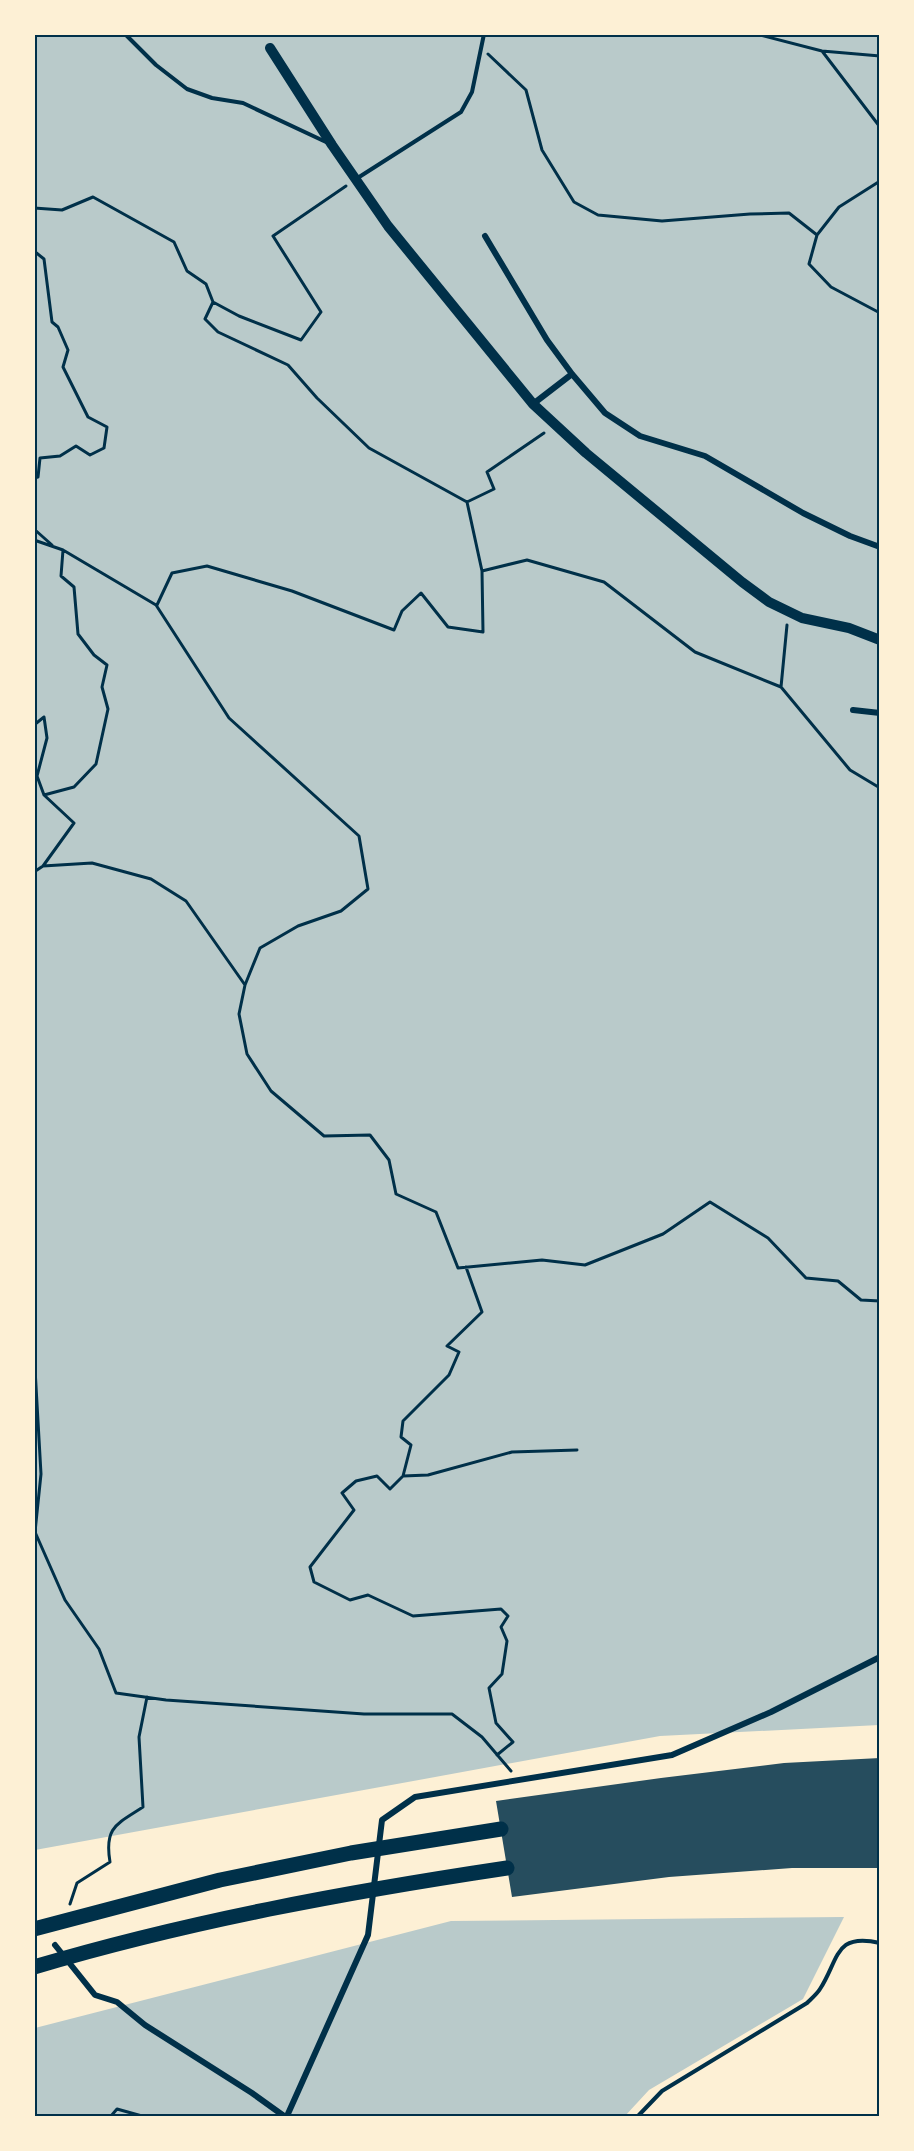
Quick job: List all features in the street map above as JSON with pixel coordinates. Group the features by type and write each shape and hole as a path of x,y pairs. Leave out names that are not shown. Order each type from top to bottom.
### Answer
{"highway":[{"path":"34,1929 220,1880 351,1853 501,1829"},
{"path":"34,1967 113,1944 242,1914 384,1887 507,1868"}],"street":[{"path":"270,48 355,180 388,226 533,404 555,426 769,602 802,618 849,628 879,639"},
{"path":"485,236 547,340 605,413 640,436 705,456 803,513 850,536 879,547"},
{"path":"533,404 572,374"},
{"path":"853,710 879,713"},
{"path":"55,1945 95,1995 117,2002 146,2025 286,2116 368,1935 382,1820 415,1797 672,1755 771,1712 879,1657"}],"lane":[{"path":"125,34 156,65 187,89 212,98 243,103 332,145"},
{"path":"355,180 461,112 472,92 484,34"},
{"path":"638,2116 662,2091 807,2003 820,1990 839,1951 848,1943 862,1939 879,1943"}],"path":[{"path":"756,34 822,51 879,56"},
{"path":"481,47 526,90 542,150 574,202 598,215 662,221 789,213 817,235"},
{"path":"822,51 879,127"},
{"path":"34,208 62,210 93,196 174,242 187,271 207,284 213,302 239,316 301,340 321,312 273,236 355,180"},
{"path":"879,181 839,207 817,235 809,264 831,287 879,313"},
{"path":"34,251 44,259 52,322 58,327 68,350 63,367 88,417 107,427 104,448 90,455 76,446 60,456 40,458 38,477 34,478"},
{"path":"156,605 172,573 207,566 292,591 394,630 402,611 421,593 448,627 483,632 482,572 467,502 369,448 317,398 288,365 218,332 205,319 213,302"},
{"path":"467,502 494,489 487,472 555,426"},
{"path":"34,529 54,546"},
{"path":"34,540 63,550 156,605 229,718 359,836 368,889 341,911 298,926 260,948 245,985 239,1014 247,1054 271,1091 324,1136 370,1135 389,1160 396,1194 436,1212 458,1268 542,1260 585,1265 663,1234 710,1202 768,1238 806,1278 838,1281 861,1300 879,1301"},
{"path":"44,795 74,787 96,764 108,709 102,687 107,665 94,656 78,634 74,587 62,576 63,550"},
{"path":"482,572 527,560 604,582 694,652 781,687 850,770 879,788"},
{"path":"781,687 789,611"},
{"path":"34,725 44,717 47,738 37,776 44,795 74,823 43,866 34,872"},
{"path":"43,866 92,863 151,879 186,901 245,985"},
{"path":"466,1267 482,1312 447,1346 459,1352 449,1375 403,1421 401,1437 411,1445 403,1476 390,1489 377,1476 356,1481 342,1493 354,1510 310,1567 314,1582 350,1600 368,1595 413,1616 501,1609 508,1616 501,1627 507,1641 502,1674 489,1688 496,1723 513,1742 497,1755"},
{"path":"34,1351 40,1474 35,1532 66,1600 99,1649 116,1693 364,1714 453,1714 482,1737 518,1780"},
{"path":"403,1476 428,1475 512,1452 577,1450"},
{"path":"66,1914 77,1883 110,1862 107,1845 114,1826 143,1807 139,1737 147,1697"},
{"path":"111,2116 117,2109 142,2116"}],"shaded area":[{"path":"35,35 879,35 879,1725 660,1736 35,1850"},
{"path":"844,1917 803,1999 649,2090 625,2116 35,2116 35,2028 451,1921"}],"building":[{"path":"880,1758 880,1868 792,1868 669,1877 512,1897 496,1801 784,1763"}]}
